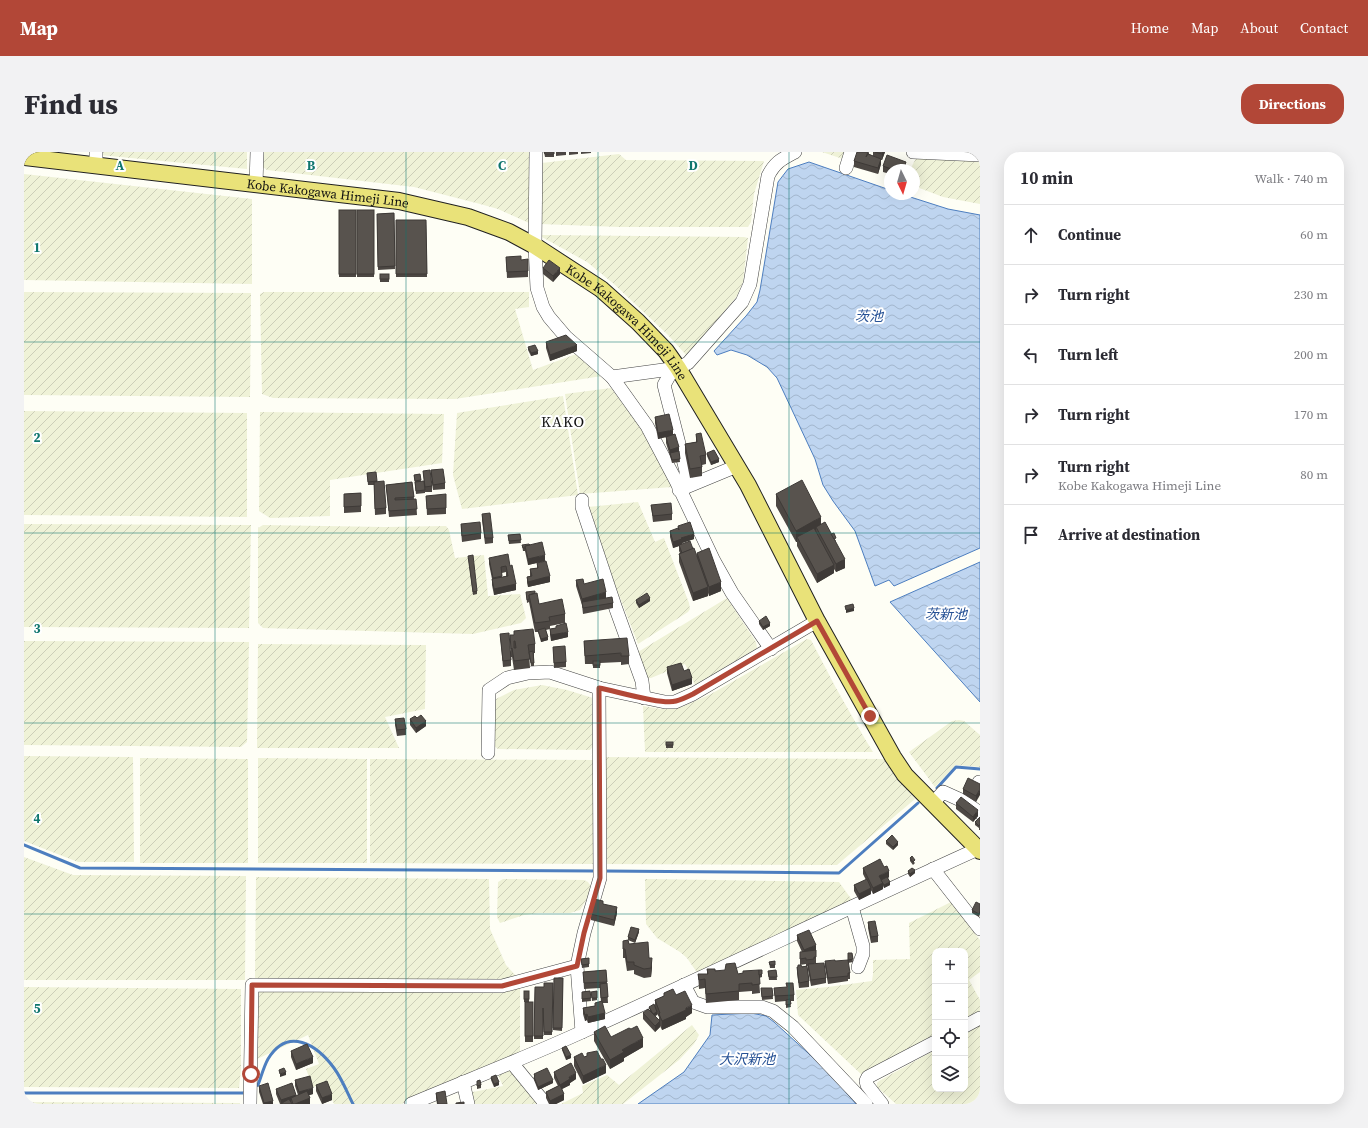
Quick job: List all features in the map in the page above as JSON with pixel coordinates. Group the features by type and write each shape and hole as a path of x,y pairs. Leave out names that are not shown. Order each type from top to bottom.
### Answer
{"main road":[{"name":"Kobe Kakogawa Himeji Line","path":"24,157 96,159 256,185 399,200 468,217 509,232 535,246 601,289 638,322 666,351 737,466 817,621 893,757 905,774 979,849"}],"street":[{"path":"256,185 257,152"},
{"path":"536,152 535,246 537,288 541,303 549,317 566,337 612,377 647,426 682,488 714,561 732,593 771,649"},
{"path":"612,377 676,368 688,363 742,302 750,284 768,176 773,167 780,160 795,152"},
{"path":"846,168 851,152"},
{"path":"916,152 980,155"},
{"path":"676,368 664,385 686,471 682,488"},
{"path":"682,488 737,466"},
{"path":"582,500 582,507 642,682 644,698"},
{"path":"488,753 489,690 507,678 528,673 550,672 599,688 665,702 675,702 693,694 817,621"},
{"path":"582,1032 577,966 584,933 600,878 599,688"},
{"path":"933,802 943,792 963,801 980,813"},
{"path":"411,1104 512,1063 582,1032 979,849"},
{"path":"933,869 980,929"},
{"path":"852,907 863,946 863,954 858,966"},
{"path":"250,1104 252,985 502,986 577,966"},
{"path":"684,985 693,1002 707,1008 762,1007 772,1011 793,1027 866,1104"},
{"path":"968,1024 980,1018"},
{"path":"882,1104 867,1085 866,1082 868,1077 932,1044"},
{"path":"512,1063 544,1102"},
{"path":"463,1082 468,1104"}],"green space":[{"path":"99,152 247,152 247,169 99,155"},
{"path":"261,152 531,152 529,223 498,209 414,187 267,170 263,167"},
{"path":"822,152 846,152 843,159"},
{"path":"619,154 626,160 764,161 754,194 751,222 748,227 619,227 540,224 542,163"},
{"path":"917,156 980,158 980,204 943,197 920,188 920,164 913,164"},
{"path":"24,174 252,199 252,284 24,280"},
{"path":"542,235 744,237 748,238 743,282 737,296 687,356 668,335 614,284 587,262 542,237"},
{"path":"24,292 251,293 250,397 24,395"},
{"path":"264,292 529,292 529,307 515,309 533,370 579,353 602,376 455,399 273,398 262,394 260,294"},
{"path":"611,388 645,434 672,487 580,494 565,394"},
{"path":"563,396 578,495 462,509 453,475 457,413"},
{"path":"24,411 247,413 247,517 24,515"},
{"path":"260,412 444,414 442,463 330,480 330,516 270,518 259,511"},
{"path":"638,502 655,542 664,538 690,609 688,612 638,644 586,510 588,507"},
{"path":"24,524 251,525 249,628 24,627"},
{"path":"263,525 385,527 446,526 449,530 455,558 484,555 488,596 520,594 526,618 521,623 473,634 263,628 258,623 258,528"},
{"path":"727,598 756,642 757,648 695,685 685,664 651,678 647,678 638,652"},
{"path":"807,639 811,640 836,688 873,752 645,752 643,706 661,709 682,707 711,694"},
{"path":"24,641 249,642 247,742 241,747 24,745"},
{"path":"258,644 426,645 425,709 385,717 399,748 257,748"},
{"path":"542,685 567,690 593,698 594,744 590,750 498,749 494,746 492,701 514,690"},
{"path":"952,721 964,721 980,735 980,767 956,765 935,787 909,752"},
{"path":"24,756 133,757 134,862 78,862 24,841"},
{"path":"601,757 884,759 915,799 837,865 603,864"},
{"path":"140,758 248,759 248,863 140,863"},
{"path":"258,758 367,759 367,863 258,863"},
{"path":"370,759 594,760 593,864 370,863"},
{"path":"24,857 73,875 246,876 245,980 24,980"},
{"path":"256,877 489,879 490,929 506,965 518,978 502,982 255,979"},
{"path":"503,879 584,880 588,882 592,888 580,910 570,913 538,913 524,915 500,923 497,917 498,882"},
{"path":"645,879 839,882 852,900 698,974 687,958 657,938 646,924"},
{"path":"951,902 980,940 980,972 969,980 980,1000 980,1014 968,1020 968,948 932,948 932,1039 862,1075 798,1015 796,990 872,981 873,960 910,959 909,923"},
{"path":"520,984 520,1056 401,1104 334,1104 326,1084 313,1087 306,1069 319,1064 308,1035 255,1060 255,989"},
{"path":"24,987 241,989 241,1069 239,1088 24,1087"},
{"path":"692,1025 699,1035 694,1044 679,1060 623,1104 561,1104 583,1093 582,1086 607,1075 619,1085"},
{"path":"980,1025 980,1104 896,1104 877,1087 877,1083 879,1081 932,1052 932,1092 968,1092 968,1031"},
{"path":"512,1066 542,1104 471,1104 468,1093 503,1086 497,1073"},
{"path":"24,1102 240,1103 240,1104 24,1104"}],"water":[{"name":"茨池","path":"809,162 884,188 884,200 920,200 948,209 980,215 980,548 894,586 889,580 875,586 855,531 823,485 815,459 777,378 767,367 747,355 731,350 717,355 714,351 757,302 778,182 788,169"},
{"name":"茨新池","path":"980,562 980,702 890,602"},
{"name":"大沢新池","path":"751,1013 766,1016 774,1022 830,1073 856,1104 638,1104 684,1072 710,1035 712,1015"}],"building":[{"path":"544,152 554,152 554,154 545,154"},
{"path":"857,152 868,152 866,157 868,154 881,159 878,168 854,161"},
{"path":"887,155 906,162 905,164 884,164 883,166"},
{"path":"339,210 356,210 356,274 339,274"},
{"path":"357,210 374,210 374,274 357,274"},
{"path":"394,213 395,266 378,267 377,214"},
{"path":"396,220 426,220 427,274 396,274"},
{"path":"521,256 521,260 528,259 528,271 507,272 506,257"},
{"path":"549,260 560,268 553,276 543,268"},
{"path":"380,274 389,274 389,279 380,279"},
{"path":"566,335 577,345 550,355 546,342"},
{"path":"535,345 538,351 531,353 528,347"},
{"path":"669,414 673,430 658,433 655,417"},
{"path":"701,433 706,455 700,456 702,467 690,469 685,444 697,442 696,434"},
{"path":"675,434 679,447 670,450 666,437"},
{"path":"714,450 719,459 711,462 707,453"},
{"path":"679,451 680,459 672,460 670,453"},
{"path":"443,469 445,483 433,485 431,470"},
{"path":"430,470 432,486 425,487 423,471"},
{"path":"376,472 377,481 368,482 367,473"},
{"path":"420,474 421,480 415,481 414,475"},
{"path":"802,480 821,517 796,531 776,494"},
{"path":"384,481 386,508 375,509 374,482"},
{"path":"424,481 425,490 416,491 415,482"},
{"path":"412,482 414,497 395,498 395,500 416,499 417,509 389,511 386,485"},
{"path":"361,493 361,506 344,507 344,494"},
{"path":"446,494 446,508 427,509 426,496"},
{"path":"671,503 672,514 653,516 651,505"},
{"path":"490,513 493,538 485,538 482,514"},
{"path":"480,522 481,533 462,536 461,524"},
{"path":"690,522 694,534 673,542 670,531 678,528 679,530 678,526"},
{"path":"825,522 845,559 836,564 816,527"},
{"path":"814,528 834,565 817,574 797,537"},
{"path":"834,533 836,538 834,539 831,534"},
{"path":"520,534 521,540 509,541 508,535"},
{"path":"690,541 693,549 682,553 679,545"},
{"path":"542,542 545,555 528,559 525,546"},
{"path":"522,545 530,545 523,548"},
{"path":"694,548 708,587 693,593 679,554"},
{"path":"709,548 721,582 709,587 697,553"},
{"path":"508,554 516,584 494,589 492,579 508,576 506,566 501,567 502,576 493,578 489,558"},
{"path":"473,555 477,591 473,592 468,556"},
{"path":"546,561 550,576 528,582 527,577 532,576 530,569 538,568 537,563"},
{"path":"583,579 584,584 603,579 606,592 582,599 576,580"},
{"path":"535,591 535,593 529,595 529,599 527,600 526,592"},
{"path":"537,593 539,604 562,599 565,614 549,617 550,621 535,623 529,595"},
{"path":"647,593 650,598 639,605 636,600"},
{"path":"612,597 613,603 583,608 582,602"},
{"path":"853,604 854,608 846,610 845,606"},
{"path":"766,616 770,623 763,627 759,621"},
{"path":"566,623 568,632 551,635 550,629"},
{"path":"545,628 548,637 541,639 538,630"},
{"path":"533,629 535,644 528,645 530,659 514,661 510,635 514,635 514,631","holes":["515,641 516,648 514,648"]},
{"path":"509,633 511,660 503,661 500,634"},
{"path":"627,638 629,656 621,656 621,653 585,656 584,641"},
{"path":"565,646 566,662 554,663 553,647"},
{"path":"533,651 534,663 531,663 529,652"},
{"path":"593,661 600,661 600,665 593,665"},
{"path":"681,663 684,671 689,669 692,678 672,685 667,667"},
{"path":"421,715 426,721 416,728 410,719 415,716 417,718"},
{"path":"404,718 406,729 397,730 395,719"},
{"path":"666,742 673,742 673,745 666,745"},
{"path":"968,778 980,784 980,789 976,796 963,789"},
{"path":"961,797 978,810 973,817 956,803"},
{"path":"980,817 980,824 979,826 975,822"},
{"path":"892,835 898,842 893,847 886,841"},
{"path":"912,856 915,860 913,862 910,858"},
{"path":"880,859 884,867 887,866 889,871 879,876 883,883 873,888 863,868"},
{"path":"912,868 915,870 910,874 908,871"},
{"path":"887,877 890,882 884,885 881,880"},
{"path":"867,879 871,888 859,894 854,885"},
{"path":"594,899 603,901 603,904 617,907 614,920 591,914"},
{"path":"976,902 980,904 979,914 972,910"},
{"path":"875,921 878,936 871,937 868,922"},
{"path":"631,927 639,929 635,940 628,937"},
{"path":"809,930 816,945 804,950 797,935"},
{"path":"628,940 629,944 648,942 649,958 652,958 651,968 644,969 634,965 634,962 627,962 625,949 623,949 623,941"},
{"path":"816,950 816,957 814,957 814,959 800,959 800,952"},
{"path":"848,953 852,953 853,959 848,960"},
{"path":"589,958 589,964 582,965 581,959"},
{"path":"848,960 850,973 848,973 848,976 828,978 825,961"},
{"path":"775,961 775,965 770,965 769,962"},
{"path":"735,963 738,974 743,973 743,971 759,970 760,984 739,984 739,991 706,994 705,979 699,980 698,974 708,974 707,969 715,969 715,971 725,970 726,964"},
{"path":"824,963 826,978 811,980 808,964"},
{"path":"798,965 801,965 802,967 807,966 809,981 799,983"},
{"path":"606,970 607,982 584,983 583,972"},
{"path":"759,970 762,970 762,974 759,975"},
{"path":"776,970 777,977 769,977 768,971"},
{"path":"554,978 563,978 562,1028 553,1028"},
{"path":"544,983 553,983 552,1032 544,1032 543,1008 543,1036 534,1036 535,987 544,987"},
{"path":"607,983 608,997 601,998 600,984"},
{"path":"786,983 793,983 794,995 775,996 774,988 787,987"},
{"path":"761,988 772,988 773,996 762,997"},
{"path":"673,989 676,995 685,991 692,1005 686,1008 686,1010 662,1021 655,1000 664,996 664,993"},
{"path":"524,991 529,991 529,999 524,999"},
{"path":"590,991 591,998 582,999 582,992"},
{"path":"597,991 597,998 592,998 591,992"},
{"path":"790,999 791,1004 786,1005 786,1000"},
{"path":"602,1001 605,1013 588,1017 587,1014 585,1015 583,1008 595,1006 595,1003"},
{"path":"525,1002 533,1002 533,1036 525,1036"},
{"path":"654,1004 657,1012 653,1014 649,1007"},
{"path":"648,1009 660,1021 655,1026 643,1013"},
{"path":"605,1026 611,1037 629,1028 631,1029 637,1026 643,1038 622,1050 624,1052 610,1060 594,1032"},
{"path":"307,1044 313,1057 296,1064 291,1051"},
{"path":"566,1046 571,1055 566,1057 562,1048"},
{"path":"597,1051 606,1065 583,1076 574,1057 582,1053 584,1057 587,1056 587,1053"},
{"path":"571,1063 576,1073 560,1085 554,1072"},
{"path":"284,1068 286,1072 280,1074 279,1070"},
{"path":"547,1068 553,1080 538,1087 534,1074"},
{"path":"496,1075 499,1082 494,1084 491,1077"},
{"path":"310,1076 313,1088 299,1092 295,1080"},
{"path":"480,1080 481,1085 477,1086 477,1081"},
{"path":"327,1081 332,1094 322,1098 316,1085"},
{"path":"268,1083 273,1101 264,1103 259,1086"},
{"path":"292,1083 296,1095 281,1100 276,1089"},
{"path":"560,1085 564,1094 550,1101 546,1092"},
{"path":"307,1091 310,1098 293,1104 291,1098"},
{"path":"445,1091 447,1104 438,1104 436,1093"},
{"path":"289,1099 292,1104 282,1104 282,1103"},
{"path":"464,1102 464,1104 456,1104 456,1103"}],"waterway":[{"path":"937,788 956,767 980,769"},
{"path":"603,871 839,873 918,803"},
{"path":"24,845 80,868 596,871"},
{"path":"254,1087 258,1085 268,1059 276,1049 284,1043 293,1041 302,1042 319,1052 334,1068 353,1104"},
{"path":"24,1093 246,1092"}],"district":[{"name":"KAKO","path":"563,422"}],"route":[{"path":"251,1074 252,985 502,986 577,966 584,933 600,878 599,688 665,702 675,702 693,694 817,621 870,716"}]}
